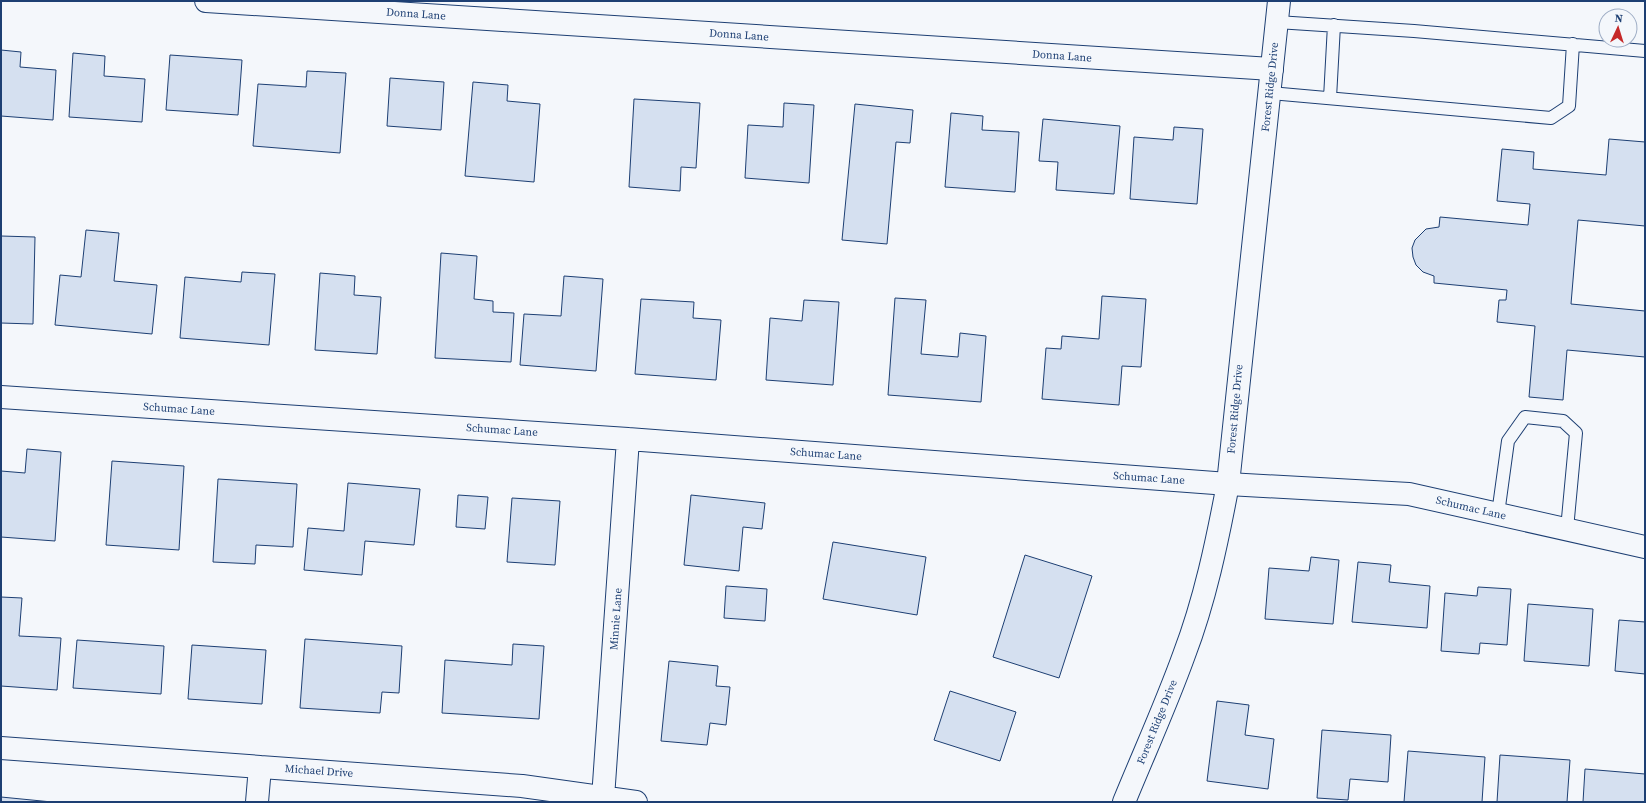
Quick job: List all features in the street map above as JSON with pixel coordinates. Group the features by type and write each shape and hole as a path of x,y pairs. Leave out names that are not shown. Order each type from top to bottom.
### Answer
{"street":[{"name":"Donna Lane","path":"206,1 1272,69"},
{"name":"Forest Ridge Drive","path":"1124,802 1184,654 1214,559 1228,484 1278,11"},
{"name":"Schumac Lane","path":"1,397 628,439 1228,484 1409,494 1645,547"},
{"name":"Minnie Lane","path":"603,798 628,439"},
{"name":"Michael Drive","path":"1,748 522,786 636,802"},
{"path":"257,802 260,767"}],"lane":[{"path":"1278,11 1334,25 1645,51"},
{"path":"1330,98 1334,25"},
{"path":"1270,93 1551,118 1569,106 1573,44"},
{"path":"1498,514 1508,441 1525,417 1563,421 1576,433 1567,529"}],"building":[{"path":"1,50 21,52 20,67 56,70 53,120 1,116"},
{"path":"73,53 105,56 104,76 145,79 142,122 69,117"},
{"path":"170,55 242,60 238,115 166,110"},
{"path":"307,71 346,73 340,153 253,146 258,84 306,87"},
{"path":"390,78 444,82 441,130 387,126"},
{"path":"473,82 508,85 507,101 540,104 534,182 465,176"},
{"path":"634,99 700,103 696,168 681,167 680,191 629,187"},
{"path":"784,103 814,105 809,183 745,178 748,125 783,127"},
{"path":"855,104 913,110 910,143 896,142 887,244 842,240"},
{"path":"951,113 983,116 982,130 1019,132 1015,192 945,187"},
{"path":"1043,119 1120,126 1114,194 1056,190 1058,162 1039,161"},
{"path":"1174,127 1203,129 1197,204 1130,199 1134,137 1173,140"},
{"path":"1609,139 1645,142 1645,226 1578,220 1571,304 1645,311 1645,357 1567,350 1563,400 1529,397 1535,326 1497,322 1499,300 1506,300 1507,290 1434,283 1434,276 1423,272 1416,265 1412,248 1415,240 1426,229 1439,227 1440,217 1528,225 1530,204 1497,201 1502,149 1534,152 1533,169 1606,175"},
{"path":"86,230 119,233 114,281 157,285 152,334 55,325 60,275 81,277"},
{"path":"1,236 35,237 33,324 1,323"},
{"path":"441,253 477,256 474,299 493,301 493,312 514,313 511,362 435,358"},
{"path":"242,272 275,274 269,345 180,338 185,277 241,282"},
{"path":"320,273 355,276 354,295 381,297 377,354 315,350"},
{"path":"564,276 603,279 596,371 520,365 524,314 561,316"},
{"path":"1102,296 1146,299 1141,367 1122,366 1119,405 1042,399 1046,348 1061,349 1062,336 1099,339"},
{"path":"895,298 926,300 921,354 958,357 960,333 986,336 981,402 888,395"},
{"path":"641,299 694,302 693,318 721,320 716,380 635,374"},
{"path":"804,300 839,302 833,385 766,380 770,318 802,321"},
{"path":"27,449 61,452 55,541 1,537 1,471 25,473"},
{"path":"112,461 184,466 179,550 106,545"},
{"path":"218,479 297,484 293,547 256,545 255,564 213,562"},
{"path":"348,483 420,489 414,545 365,541 362,575 304,570 308,528 344,531"},
{"path":"458,495 488,497 485,529 456,527"},
{"path":"691,495 765,503 762,529 743,527 739,571 684,565"},
{"path":"512,498 560,501 555,565 507,562"},
{"path":"833,542 926,557 917,615 823,599"},
{"path":"1025,555 1092,576 1059,678 993,657"},
{"path":"1311,557 1339,560 1333,624 1265,619 1269,568 1309,571"},
{"path":"1358,562 1391,565 1389,582 1430,586 1427,628 1352,622"},
{"path":"726,586 767,589 765,621 724,618"},
{"path":"1478,587 1511,589 1507,645 1480,643 1479,654 1441,651 1445,593 1477,596"},
{"path":"1,597 22,598 19,636 61,638 57,690 1,686"},
{"path":"1528,604 1593,609 1589,666 1524,661"},
{"path":"1619,620 1645,622 1645,674 1615,671"},
{"path":"305,639 402,646 399,693 382,692 380,713 300,708"},
{"path":"77,640 164,646 161,694 73,688"},
{"path":"513,644 544,646 539,719 442,713 445,660 512,665"},
{"path":"192,645 266,650 262,704 188,699"},
{"path":"669,661 718,666 716,686 730,687 726,725 710,723 707,745 661,741"},
{"path":"950,691 1016,712 1000,761 934,740"},
{"path":"1217,701 1249,705 1245,735 1274,739 1268,789 1207,781"},
{"path":"1322,730 1391,735 1388,782 1350,779 1348,800 1317,798"},
{"path":"1408,751 1485,757 1482,802 1404,802"},
{"path":"1500,755 1570,760 1567,802 1497,802"},
{"path":"1585,769 1645,774 1645,802 1583,802"},
{"path":"1,797 52,802 1,802"}]}
